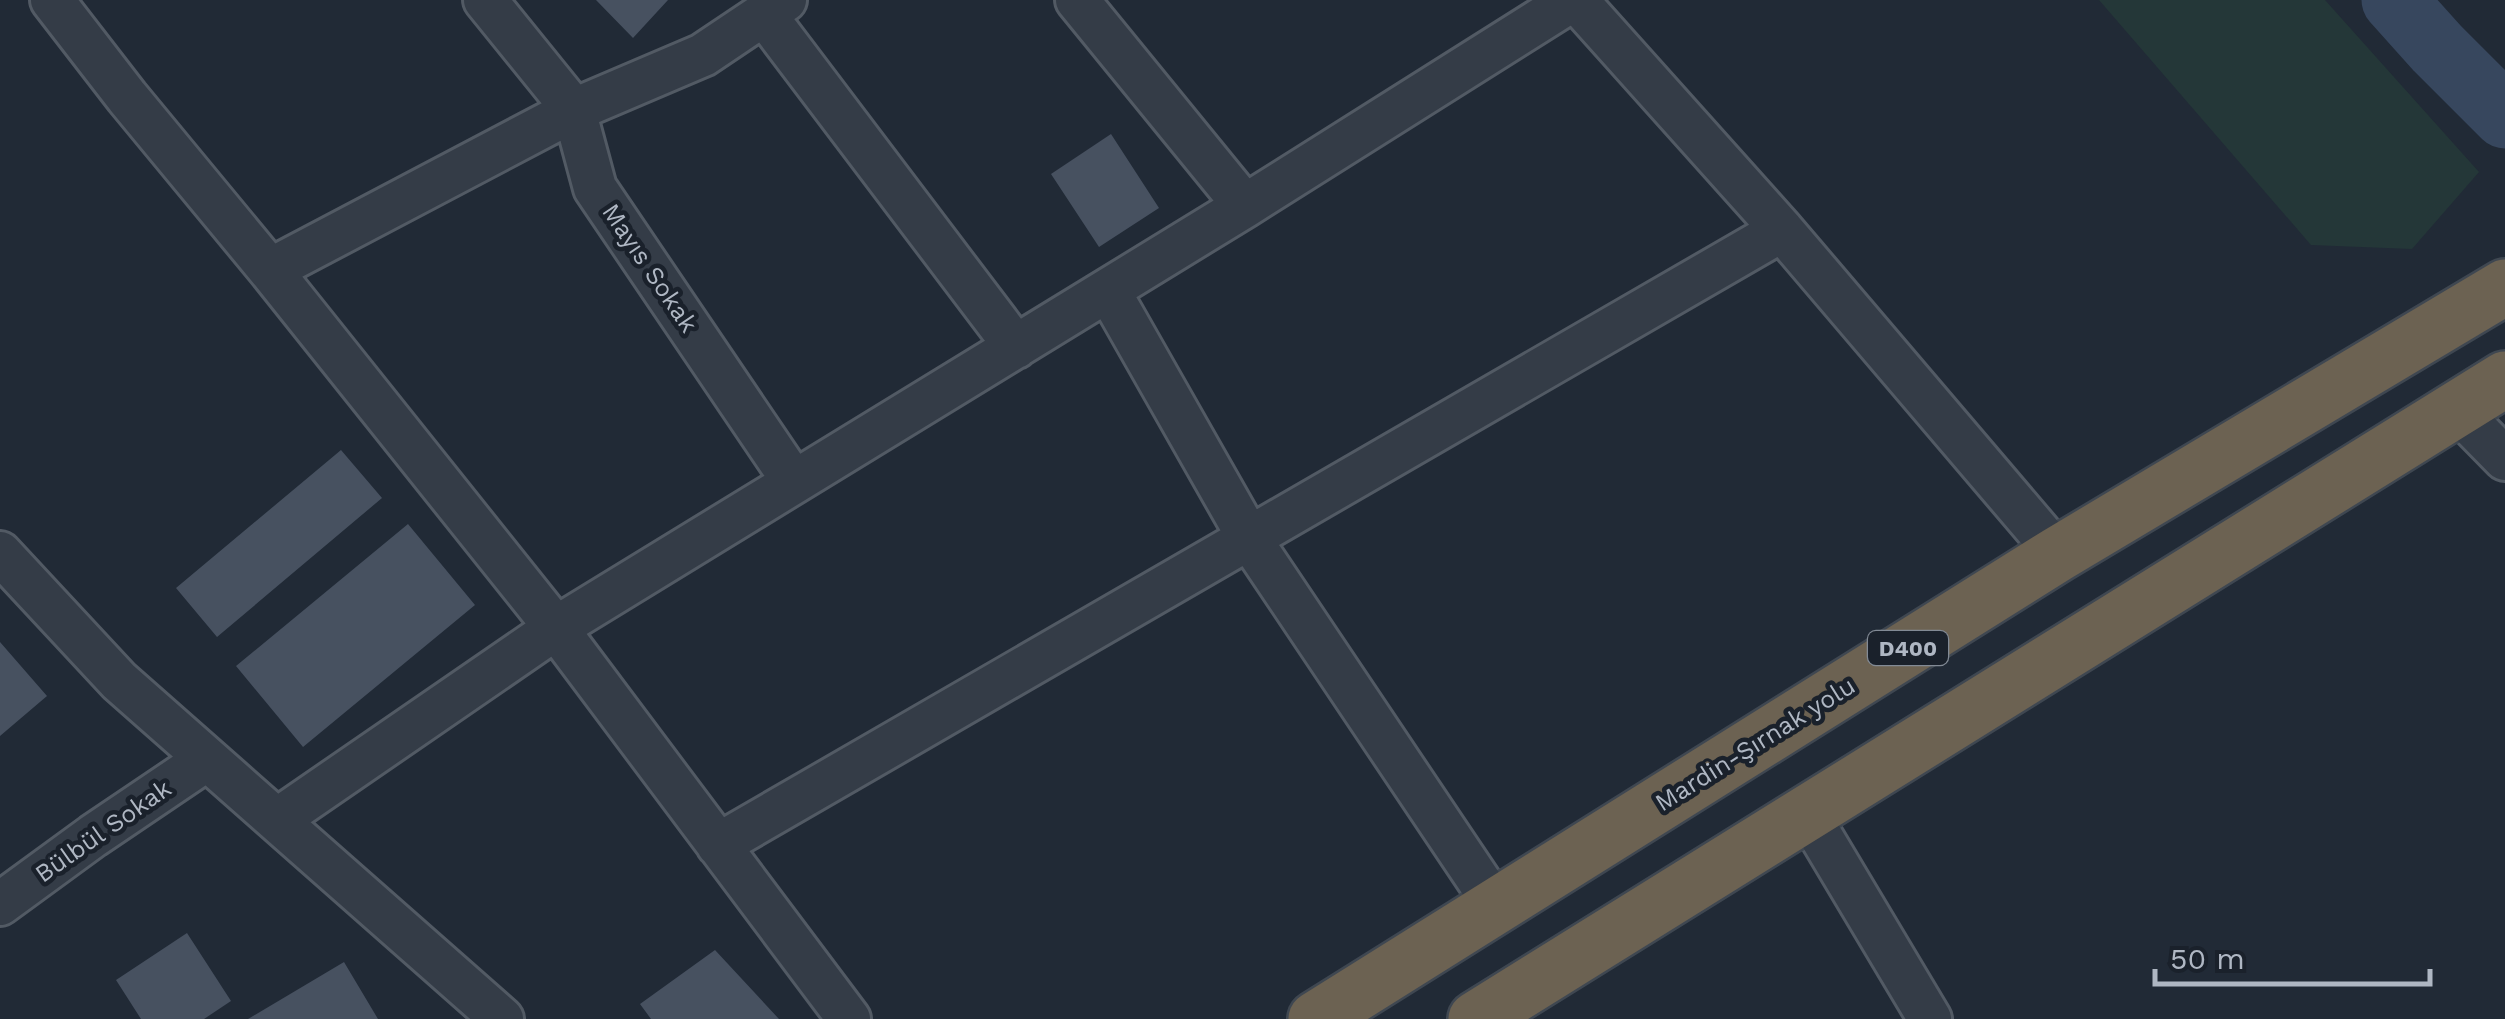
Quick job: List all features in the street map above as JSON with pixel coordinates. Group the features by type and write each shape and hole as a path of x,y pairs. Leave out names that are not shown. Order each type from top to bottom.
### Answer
{"highway":[{"name":"Mardin-Şırnak yolu","path":"1316,1019 2058,554 2505,287"},
{"path":"1476,1019 2505,378"}],"street":[{"path":"52,0 126,97 270,270 556,628 849,1019"},
{"name":"Mayıs Sokak","path":"485,0 574,110 596,188 794,482"},
{"path":"277,820 556,628 1574,0 1782,230 2058,554"},
{"path":"1082,1 1245,206"},
{"path":"270,270 574,110 703,54 774,7 1016,347"},
{"path":"718,844 1782,230"},
{"path":"1108,290 1250,538 1496,906"},
{"path":"2455,408 2505,460"},
{"path":"0,553 118,681 502,1019"},
{"name":"Bülbül Sokak","path":"0,904 207,759"},
{"path":"1807,813 1930,1019"}],"shaded area":[{"path":"2099,0 2325,0 2479,172 2412,249 2311,245"}],"building":[{"path":"596,0 668,0 633,38"},
{"path":"1111,134 1159,208 1099,247 1051,174"},
{"path":"341,450 382,498 217,637 176,588"},
{"path":"408,524 475,605 303,747 236,666"},
{"path":"0,642 47,696 0,736"},
{"path":"187,933 231,1001 204,1019 141,1019 116,980"},
{"path":"715,950 779,1019 651,1019 640,1004"},
{"path":"344,962 378,1019 248,1019"}],"waterway":[{"path":"2394,0 2505,116"}]}
